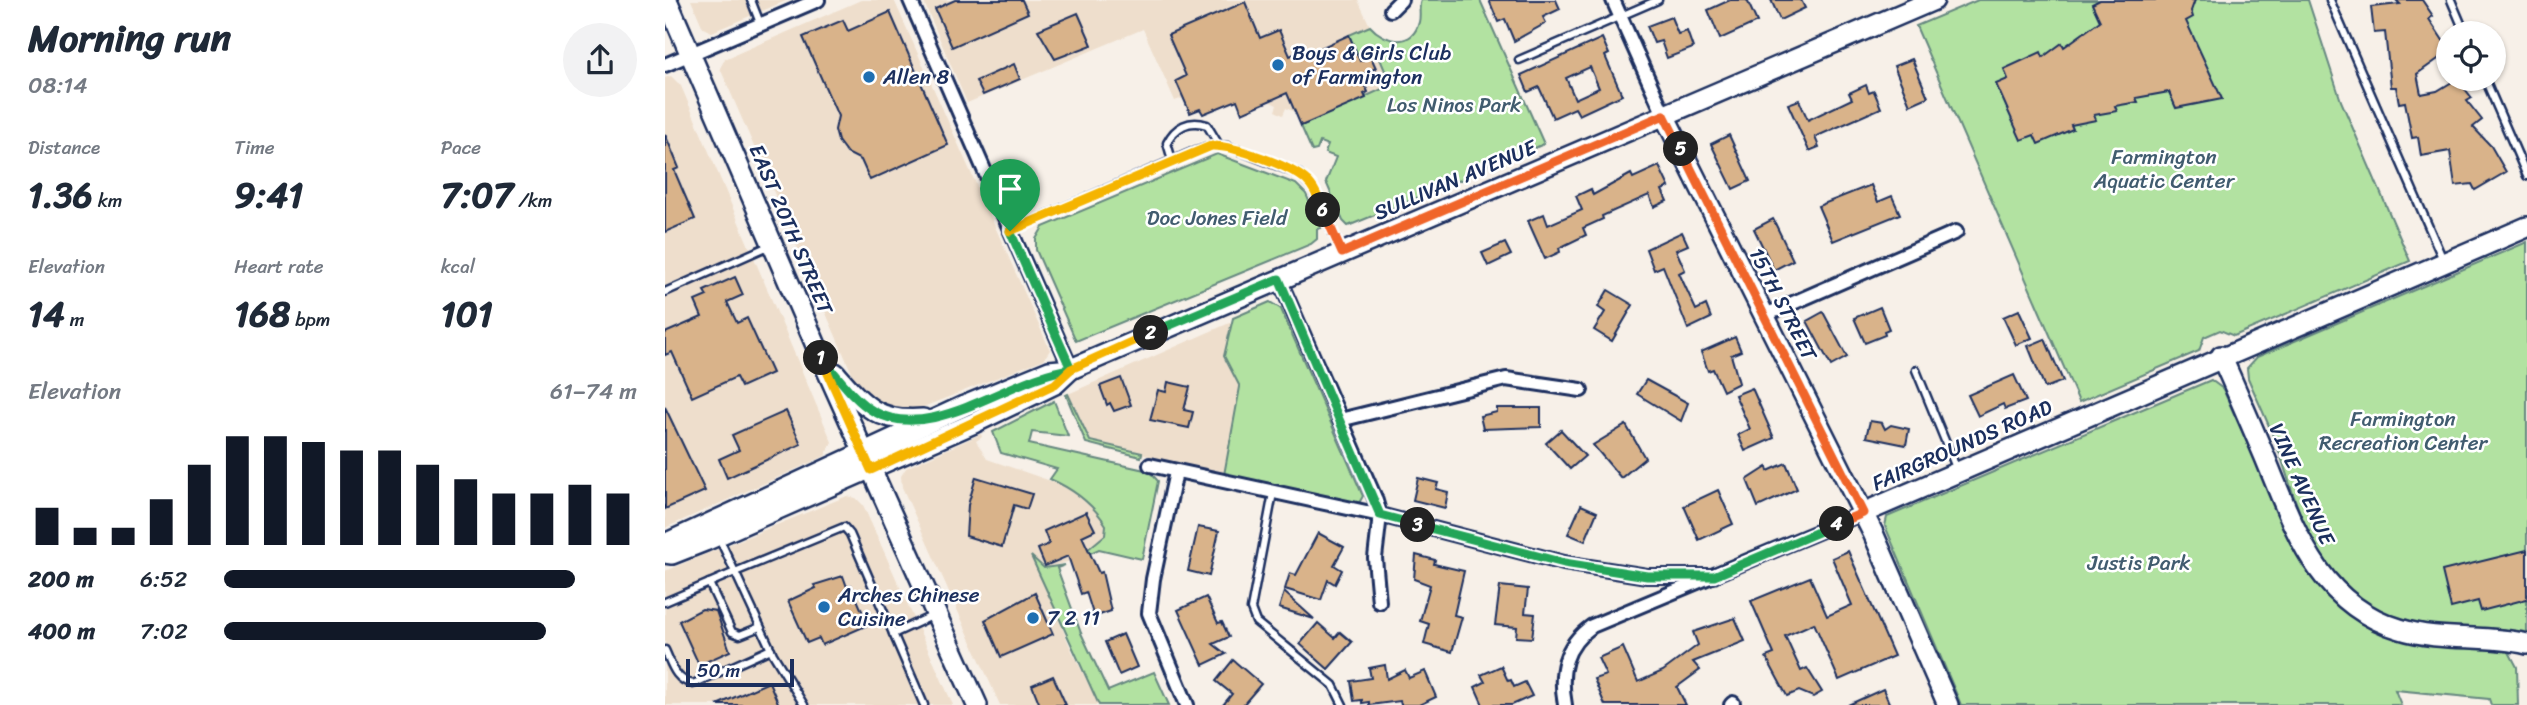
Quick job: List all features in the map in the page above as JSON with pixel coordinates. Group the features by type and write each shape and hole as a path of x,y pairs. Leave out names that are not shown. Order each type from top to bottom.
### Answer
{"main road":[{"name":"EAST 20TH STREET","path":"667,0 821,357 977,705"},
{"name":"SULLIVAN AVENUE","path":"867,461 938,418 1049,371 1071,369 1934,0"},
{"name":"15TH STREET","path":"1664,115 1863,513 1948,705"},
{"name":"FAIRGROUNDS ROAD","path":"1863,513 2221,356 2527,227"},
{"name":"VINE AVENUE","path":"2221,356 2302,545 2332,589 2365,615 2402,630 2447,636 2498,638 2527,644"},
{"path":"821,357 874,412 895,421 938,418"},
{"name":"SULLIVAN AVENUE","path":"665,544 715,528 867,461 1055,384 1071,369"},
{"name":"SULLIVAN AVENUE","path":"665,553 672,554 715,528"}],"street":[{"path":"665,65 818,0"},
{"path":"909,0 1071,369"},
{"path":"1391,10 1401,0"},
{"path":"1613,0 1664,115"},
{"path":"1763,316 1956,232"},
{"path":"1279,279 1380,515 1375,558 1379,602"},
{"path":"1340,420 1506,379 1581,390"},
{"name":"FAIRGROUNDS ROAD","path":"1150,466 1380,515 1564,563 1647,576 1714,576 1863,513"},
{"path":"1176,472 1153,579 1149,613 1188,705"},
{"path":"1565,705 1562,676 1565,660 1572,645 1593,626 1714,576"}],"lane":[{"path":"751,0 760,23"},
{"path":"1519,60 1658,0"},
{"path":"2330,0 2444,262"},
{"path":"2451,0 2460,21"},
{"path":"2490,91 2527,176"},
{"path":"1172,160 1167,143 1177,129 1187,124 1207,125 1219,145"},
{"path":"1010,231 1172,160 1202,148 1219,145 1290,170 1307,181 1318,198 1342,253"},
{"path":"665,292 772,244"},
{"path":"1916,370 1958,472"},
{"path":"1273,494 1251,609 1256,622 1333,685 1343,705"},
{"path":"665,602 844,527 850,534 924,705"},
{"path":"715,528 771,649 804,705"},
{"path":"709,583 732,632 740,635 760,627"},
{"path":"893,634 936,614"},
{"path":"665,650 677,675 683,682 693,684 771,649"}],"shaded area":[{"path":"691,0 788,0 712,32 703,28"},
{"path":"861,0 894,0 1050,350 1044,359 903,415 894,416 860,392 720,68 725,59"},
{"path":"923,0 1358,0 1370,26 1349,36 1377,54 1391,85 1301,126 1295,112 1286,108 1283,115 1275,111 1277,105 1268,101 1242,113 1236,100 1203,114 1200,109 1190,113 1183,98 1175,101 1143,29 967,103"},
{"path":"671,76 681,86 832,442 825,456 665,528 665,78"},
{"path":"1234,321 1224,356 1240,387 1224,475 1090,441 1068,394"},
{"path":"981,434 982,437 976,441 987,459 1068,487 1098,513 1106,525 1105,536 1075,560 1044,568 1033,558 1071,649 1099,705 1000,705 902,487 901,476 906,468"},
{"path":"847,496 856,498 863,505 953,705 665,705 665,571"}],"green space":[{"name":"Los Ninos Park","path":"1421,0 1480,0 1544,144 1498,164 1490,160 1485,170 1348,226 1343,221 1326,182 1336,157 1325,153 1328,145 1320,142 1317,150 1312,151 1301,126 1391,85 1378,54 1360,61 1349,35 1370,26 1390,39 1404,39 1415,31 1420,19"},
{"name":"Farmington Aquatic Center","path":"1978,0 2308,0 2341,101 2410,261 2234,336 2220,330 2204,337 2199,351 2079,402 1916,26"},
{"name":"Doc Jones Field","path":"1217,154 1296,184 1306,194 1321,228 1317,229 1317,239 1311,244 1076,341 1036,250 1036,239 1043,227"},
{"name":"Farmington Recreation Center","path":"2527,242 2527,634 2436,627 2406,621 2378,610 2355,595 2336,578 2321,557 2299,510 2277,447 2248,378 2247,368 2257,357"},
{"path":"1270,302 1281,309 1363,496 1359,503 1224,475 1240,387 1224,356 1233,318"},
{"name":"Justis Park","path":"2211,380 2223,389 2304,564 2335,604 2379,632 2407,641 2444,647 2508,650 2517,667 2518,705 2491,705 2489,699 2395,690 2401,705 1961,705 1885,526 1887,517"},
{"path":"1068,394 1090,441 1142,453 1141,457 1086,443 1066,395"},
{"path":"1054,401 1068,436 1032,432 1029,444 1149,471 1158,481 1142,559 1099,549 1075,560 1105,535 1106,525 1101,517 1082,498 1050,479 1057,469 1001,453 993,432"},
{"path":"1031,556 1044,568 1065,565 1057,568 1081,633 1108,691 1154,672 1169,705 1099,705"}],"building":[{"path":"955,0 1022,0 1028,13 952,47 935,9"},
{"path":"1489,0 1556,0 1560,9 1543,17 1546,23 1514,41 1505,19 1498,22"},
{"path":"1730,0 1747,0 1757,22 1720,39 1708,10"},
{"path":"1771,0 1801,0 1805,8 1780,20"},
{"path":"2100,0 2195,0 2191,11 2193,17 2186,21 2222,99 2176,108 2169,92 2136,98 2138,102 2115,106 2117,111 2094,115 2096,120 2071,125 2073,129 2038,144 2034,135 2021,140 1996,84 2008,79 2004,69 2041,52 2043,57 2062,43 2064,47 2100,21 2092,4"},
{"path":"2396,0 2422,0 2433,16 2429,19 2436,30 2436,61 2417,74 2421,94 2466,91 2472,98 2467,101 2482,120 2473,127 2491,146 2506,172 2475,190 2472,184 2455,186 2450,151 2421,156 2418,137 2412,138 2405,102 2399,103 2396,87 2391,87 2385,32 2374,33 2371,7 2400,4"},
{"name":"Boys & Girls Club of Farmington","path":"1245,2 1260,38 1279,30 1290,56 1301,51 1303,56 1349,35 1360,61 1371,57 1376,68 1361,75 1368,92 1364,94 1366,98 1301,126 1287,93 1242,113 1237,100 1203,114 1200,109 1190,113 1176,81 1186,76 1168,35"},
{"name":"Allen 8","path":"890,12 948,145 870,180 861,160 847,153 838,141 835,130 838,116 803,37 843,20 848,31"},
{"path":"1078,13 1092,45 1055,59 1038,30"},
{"path":"1671,17 1678,34 1687,31 1693,48 1667,58 1661,41 1654,43 1647,26"},
{"path":"1602,38 1609,54 1605,56 1622,95 1579,115 1575,108 1553,118 1539,87 1528,92 1521,75","holes":["1590,67 1599,88 1575,99 1566,78"]},
{"path":"1912,59 1928,97 1910,105 1894,66"},
{"path":"1014,64 1020,79 983,95 976,81"},
{"path":"1866,85 1869,93 1874,91 1881,108 1815,137 1819,147 1809,151 1788,104 1799,100 1808,120 1852,99 1849,93"},
{"path":"665,134 679,168 674,170 695,219 665,232"},
{"path":"1729,135 1750,181 1733,189 1711,144"},
{"path":"1659,166 1669,187 1662,190 1667,201 1654,207 1649,195 1602,216 1603,219 1583,228 1586,235 1559,248 1560,252 1545,259 1528,221 1544,214 1548,225 1582,210 1576,196 1591,189 1593,195 1631,174 1633,178"},
{"path":"1871,185 1878,202 1892,196 1900,214 1833,241 1818,206"},
{"path":"1773,219 1793,260 1774,270 1754,229"},
{"path":"1682,232 1688,245 1676,250 1685,270 1679,273 1696,310 1706,305 1711,318 1688,329 1663,266 1654,270 1646,249"},
{"path":"1505,243 1511,255 1488,266 1482,253"},
{"path":"735,277 743,295 727,302 737,323 747,318 772,373 741,387 736,377 692,397 672,352 665,355 665,333 702,317 695,301 707,296 704,291"},
{"path":"1608,290 1633,305 1612,341 1594,330 1605,312 1598,307"},
{"path":"1880,307 1889,329 1884,331 1885,335 1865,343 1854,318"},
{"path":"2019,310 2032,338 2016,345 2003,317"},
{"path":"1823,312 1847,357 1831,366 1807,321"},
{"path":"1735,337 1741,351 1731,355 1739,383 1723,391 1713,369 1708,371 1701,352"},
{"path":"2045,339 2063,381 2045,388 2028,346"},
{"path":"2014,375 2026,401 2005,409 2003,404 1978,416 1968,395"},
{"path":"1121,378 1131,405 1114,411 1110,403 1107,405 1100,386"},
{"path":"1646,380 1688,403 1681,421 1637,394"},
{"path":"1168,382 1190,387 1184,410 1193,412 1189,428 1150,420 1158,390 1166,392"},
{"path":"1752,388 1774,438 1745,451 1738,435 1750,429 1735,395"},
{"path":"665,407 705,491 665,509"},
{"path":"1497,408 1541,408 1541,427 1483,429 1480,416 1497,412"},
{"path":"786,411 801,444 727,478 719,459 739,450 732,435"},
{"path":"1870,421 1882,423 1885,429 1891,425 1909,429 1906,445 1866,437"},
{"path":"1626,425 1645,458 1621,478 1593,445"},
{"path":"1561,430 1585,456 1570,469 1546,443"},
{"path":"1786,463 1797,489 1758,507 1747,480 1767,467 1768,471"},
{"path":"976,477 1032,494 1027,509 1014,505 1002,547 966,536 968,505"},
{"path":"1418,478 1438,483 1436,489 1448,492 1445,508 1413,500"},
{"path":"1718,490 1733,524 1699,540 1684,506"},
{"path":"1581,505 1597,512 1585,541 1568,534"},
{"path":"1086,512 1095,530 1082,536 1099,573 1102,572 1111,611 1094,617 1086,592 1081,594 1068,556 1045,566 1038,549 1049,544 1044,531"},
{"path":"1198,527 1219,531 1209,576 1188,571"},
{"path":"1318,533 1344,547 1334,565 1342,570 1335,584 1328,580 1321,600 1285,589 1290,573 1296,575"},
{"path":"2527,550 2527,599 2481,611 2478,601 2451,608 2442,571"},
{"path":"1848,551 1894,656 1839,680 1814,623 1785,636 1801,671 1807,668 1822,692 1813,697 1799,691 1787,696 1766,657 1774,654 1751,601 1810,577 1827,616 1852,605 1832,558"},
{"path":"1416,555 1435,560 1434,564 1464,571 1454,615 1462,617 1452,652 1424,644 1429,624 1420,621 1430,585 1414,579"},
{"name":"Arches Chinese Cuisine","path":"843,576 847,587 851,585 868,625 822,645 819,638 807,643 788,601 816,588 814,585"},
{"path":"1500,586 1528,589 1525,613 1535,614 1532,638 1516,637 1517,627 1495,625"},
{"path":"1284,592 1314,619 1279,608"},
{"path":"1035,593 1053,634 1001,657 985,620"},
{"path":"1206,597 1218,623 1222,622 1229,637 1213,644 1226,654 1203,665 1178,610"},
{"path":"702,609 716,611 730,651 699,665 679,621"},
{"path":"1735,618 1745,641 1693,662 1700,670 1677,687 1686,705 1605,705 1594,679 1606,675 1598,658 1623,647 1638,682 1663,671 1698,645 1693,632"},
{"path":"1318,623 1335,638 1340,632 1352,642 1328,669 1300,644"},
{"path":"1123,634 1137,667 1119,675 1105,642"},
{"path":"1233,660 1261,684 1243,705 1223,705 1232,694 1216,681"},
{"path":"1385,665 1387,679 1405,670 1409,678 1425,671 1436,697 1419,705 1401,705 1400,701 1369,705 1369,702 1362,703 1362,700 1354,701 1351,681 1371,678 1369,668"},
{"path":"1501,666 1514,687 1525,682 1532,696 1512,705 1483,705 1475,687 1485,682 1481,675"},
{"path":"1053,676 1066,705 1040,705 1032,685"},
{"path":"769,682 779,705 717,705"},
{"path":"1883,689 1890,705 1848,705"}],"place":[{"name":"Boys & Girls Club of Farmington","path":"1278,65"},
{"name":"Allen 8","path":"869,77"},
{"name":"Arches Chinese Cuisine","path":"824,607"},
{"name":"7 2 11","path":"1033,618"}],"route":[{"path":"1010,231 1071,369 1049,371 938,418 895,421 865,406 821,357 871,470 1055,384 1071,369 1279,279 1380,515 1564,563 1647,576 1714,576 1863,513 1664,115 1342,253 1318,198 1307,181 1290,170 1219,145 1192,152 1010,231"}]}
